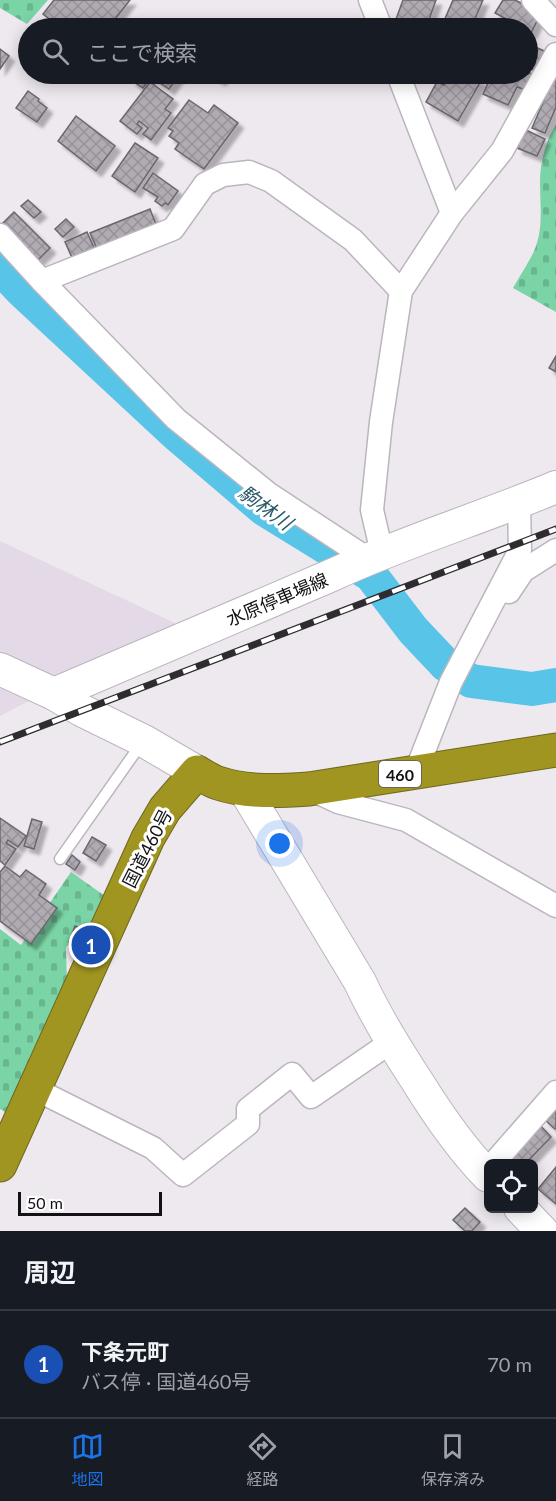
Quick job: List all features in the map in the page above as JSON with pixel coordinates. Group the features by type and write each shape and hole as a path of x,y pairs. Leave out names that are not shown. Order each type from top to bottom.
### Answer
{"highway":[{"name":"460","path":"197,772 216,783 244,789 278,791 309,789 556,750"},
{"name":"国道460号","path":"0,1165 148,838 165,809 197,772"}],"street":[{"path":"370,0 377,18"},
{"path":"533,0 556,25"},
{"path":"375,556 372,510 381,422 401,291 452,213 502,151 556,54"},
{"path":"402,84 452,213"},
{"path":"42,281 172,229 205,184 223,175 249,172 271,181 353,240 401,291"},
{"path":"0,235 176,419 269,495 375,556"},
{"name":"水原停車場線","path":"54,694 375,556 556,487"},
{"path":"416,771 451,682 520,550 519,502"},
{"path":"488,611 508,594 524,571 556,550"},
{"path":"0,669 144,741 197,772"},
{"path":"244,789 360,982 391,1042 442,1120 484,1165"},
{"path":"309,789 338,802 406,820 556,906"},
{"path":"35,1089 153,1148 183,1175 248,1124 248,1109 292,1074 311,1097 391,1042"},
{"path":"498,1159 556,1092"},
{"path":"524,1213 542,1231"}],"lane":[{"path":"60,860 144,741"}],"shaded area":[{"path":"0,541 177,624 0,716"}],"green space":[{"path":"0,0 48,0 32,18 18,19 0,8"},
{"path":"556,124 556,312 513,288 530,260 537,243 541,220 542,159"},
{"path":"71,872 105,896 94,924 66,947 67,986 7,1113 0,1109 0,929 21,945"}],"building":[{"path":"54,0 130,0 116,18 48,18 43,14"},
{"path":"403,0 436,0 430,18 396,18"},
{"path":"453,0 483,0 475,18 445,18"},
{"path":"503,0 515,0 541,13 538,19 504,18 495,13"},
{"path":"538,48 549,53 540,73 538,72"},
{"path":"0,49 9,56 0,69"},
{"path":"556,72 556,107 545,133 532,128"},
{"path":"148,84 153,84 173,99 165,109 171,113 151,140 143,134 148,128 139,121 137,124 142,128 137,134 120,121"},
{"path":"162,84 173,84 169,89"},
{"path":"436,84 479,84 458,121 426,102"},
{"path":"488,84 528,84 526,90 517,87 508,105 483,94"},
{"path":"28,91 47,108 37,122 16,108"},
{"path":"189,100 208,113 214,105 238,123 204,169 175,149 179,143 169,136 173,131 168,128"},
{"path":"76,116 115,146 96,171 58,141"},
{"path":"526,130 545,139 537,156 517,148"},
{"path":"135,143 158,158 135,192 112,176"},
{"path":"153,173 178,191 168,205 165,203 162,206 155,201 158,197 143,188"},
{"path":"28,200 41,212 34,218 21,206"},
{"path":"150,209 157,227 98,251 90,233"},
{"path":"14,212 50,248 37,261 1,225"},
{"path":"66,219 74,227 63,237 55,229"},
{"path":"87,232 95,250 73,260 65,242"},
{"path":"556,356 556,372 549,368"},
{"path":"0,818 26,836 18,847 8,840 6,843 16,849 5,865 0,861"},
{"path":"32,819 42,822 34,849 24,846"},
{"path":"92,837 106,845 96,861 83,853"},
{"path":"72,855 80,862 75,870 66,864"},
{"path":"5,866 20,877 26,870 46,884 39,895 57,908 31,944 0,921 0,872"},
{"path":"75,926 87,931 81,947 69,942"},
{"path":"556,1106 556,1128 555,1129 544,1119"},
{"path":"539,1124 551,1137 530,1159 507,1159"},
{"path":"556,1167 556,1204 538,1189"},
{"path":"465,1208 480,1222 472,1231 465,1231 453,1220"}],"waterway":[{"name":"駒林川","path":"0,268 176,434 264,509 371,575 413,630 446,665 471,681 532,689 556,685"}],"railway":[{"path":"0,742 556,529"}],"place":[{"name":"下条元町","path":"91,945"}]}
